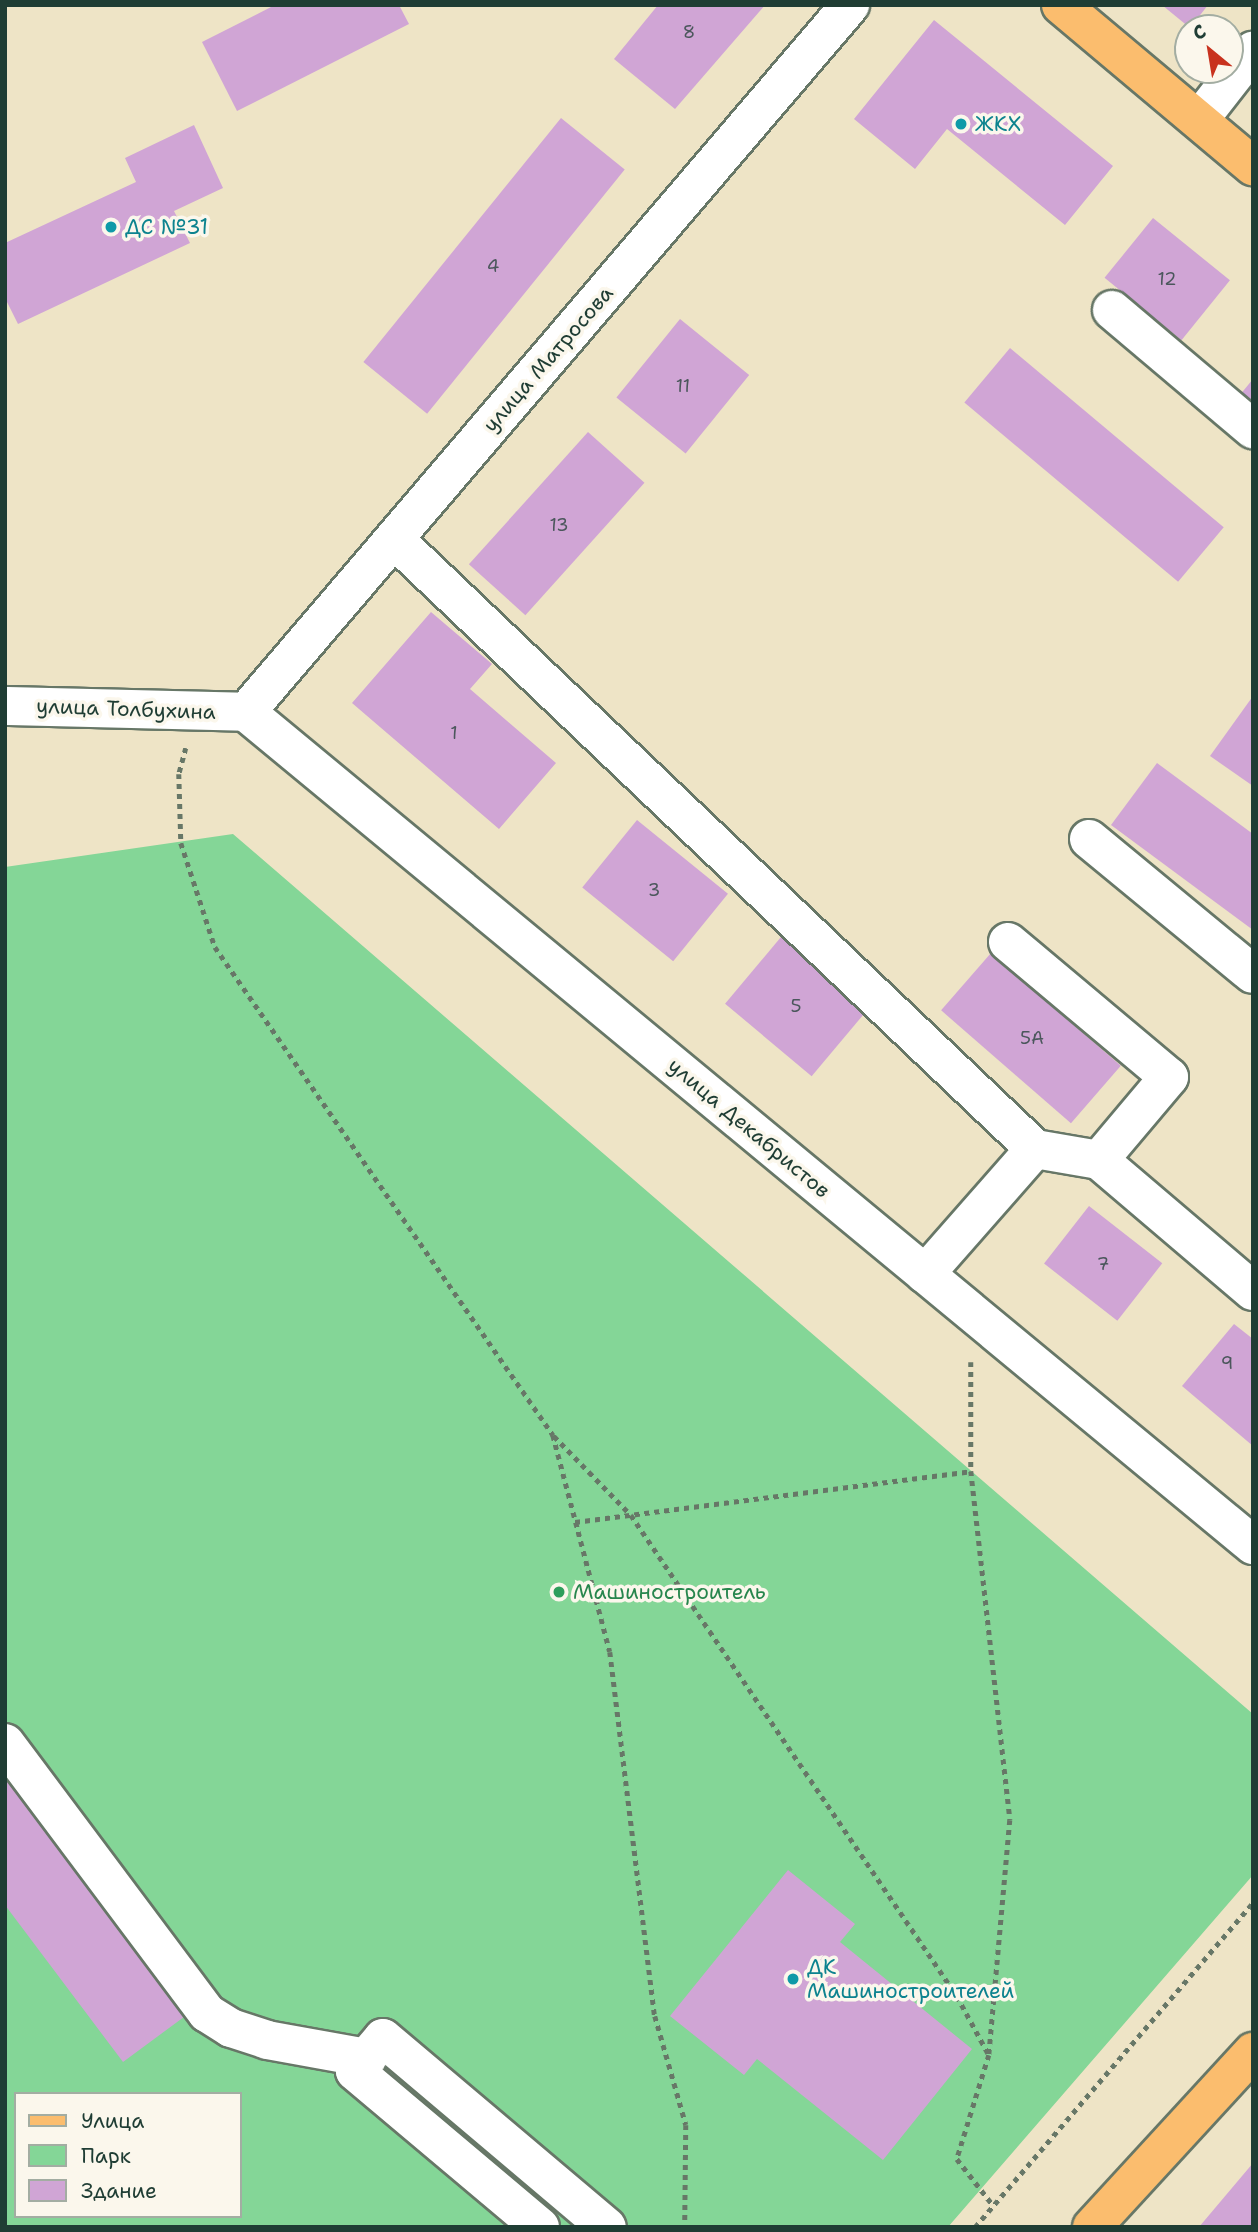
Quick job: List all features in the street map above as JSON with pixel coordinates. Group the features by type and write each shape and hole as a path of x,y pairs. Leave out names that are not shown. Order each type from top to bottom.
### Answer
{"main road":[{"path":"1061,5 1253,166"},
{"path":"1092,2227 1253,2052"}],"street":[{"name":"улица Матросова","path":"246,712 850,5"},
{"path":"1199,121 1253,51"},
{"path":"1112,310 1253,429"},
{"path":"394,539 1035,1149 1099,1160 1253,1291"},
{"name":"улица Толбухина","path":"5,706 246,712"},
{"name":"улица Декабристов","path":"246,712 1253,1545"},
{"path":"1089,839 1253,974"},
{"path":"1009,943 1170,1077 1099,1160"},
{"path":"925,1274 1035,1149"},
{"path":"5,1743 207,2012 231,2028 267,2040 367,2057"},
{"path":"540,2227 355,2071 383,2038 607,2227"}],"path":[{"path":"197,711 179,774 181,843 215,947 553,1435 631,1515 957,1996 989,2055"},
{"path":"971,1312 971,1471 1010,1820 989,2055 957,2159 993,2205"},
{"path":"553,1435 610,1652 655,2016 686,2126 685,2227"},
{"path":"575,1522 971,1471"},
{"path":"975,2227 1253,1903"}],"green space":[{"name":"Машиностроитель","path":"233,834 1253,1714 1253,1875 948,2227 5,2227 5,867"}],"building":[{"path":"275,5 399,5 409,24 237,111 202,42"},
{"path":"658,5 765,5 675,109 614,59"},
{"path":"1162,5 1208,5 1201,14 1174,15"},
{"name":"ЖКХ","path":"934,20 1113,166 1065,225 947,129 915,169 854,119"},
{"path":"561,118 625,170 427,414 363,362"},
{"name":"ДС №31","path":"194,125 223,188 174,211 190,243 18,324 5,298 5,243 136,182 125,158"},
{"path":"1153,218 1230,280 1181,340 1105,278"},
{"path":"680,319 749,375 686,454 616,397"},
{"path":"1010,348 1224,527 1178,582 964,402"},
{"path":"1253,379 1253,408 1239,396"},
{"path":"588,432 644,483 525,615 469,564"},
{"path":"431,612 492,664 470,689 556,763 499,829 352,703"},
{"path":"1253,696 1253,786 1210,756"},
{"path":"1157,763 1253,834 1253,930 1111,825"},
{"path":"637,820 728,894 673,961 582,888"},
{"path":"781,937 868,1010 812,1076 725,1004"},
{"path":"991,953 1121,1066 1071,1123 941,1010"},
{"path":"1089,1206 1162,1263 1117,1321 1044,1264"},
{"path":"1234,1324 1253,1339 1253,1446 1182,1386"},
{"path":"5,1771 188,2014 123,2062 5,1905"},
{"name":"ДК Машиностроителей","path":"788,1870 855,1924 840,1942 972,2049 883,2160 757,2059 744,2075 670,2016"},
{"path":"1253,2163 1253,2227 1199,2227"}],"place":[{"name":"ЖКХ","path":"961,124"},
{"name":"ДС №31","path":"111,227"},
{"name":"Машиностроитель","path":"559,1592"},
{"name":"ДК Машиностроителей","path":"793,1979"}]}
